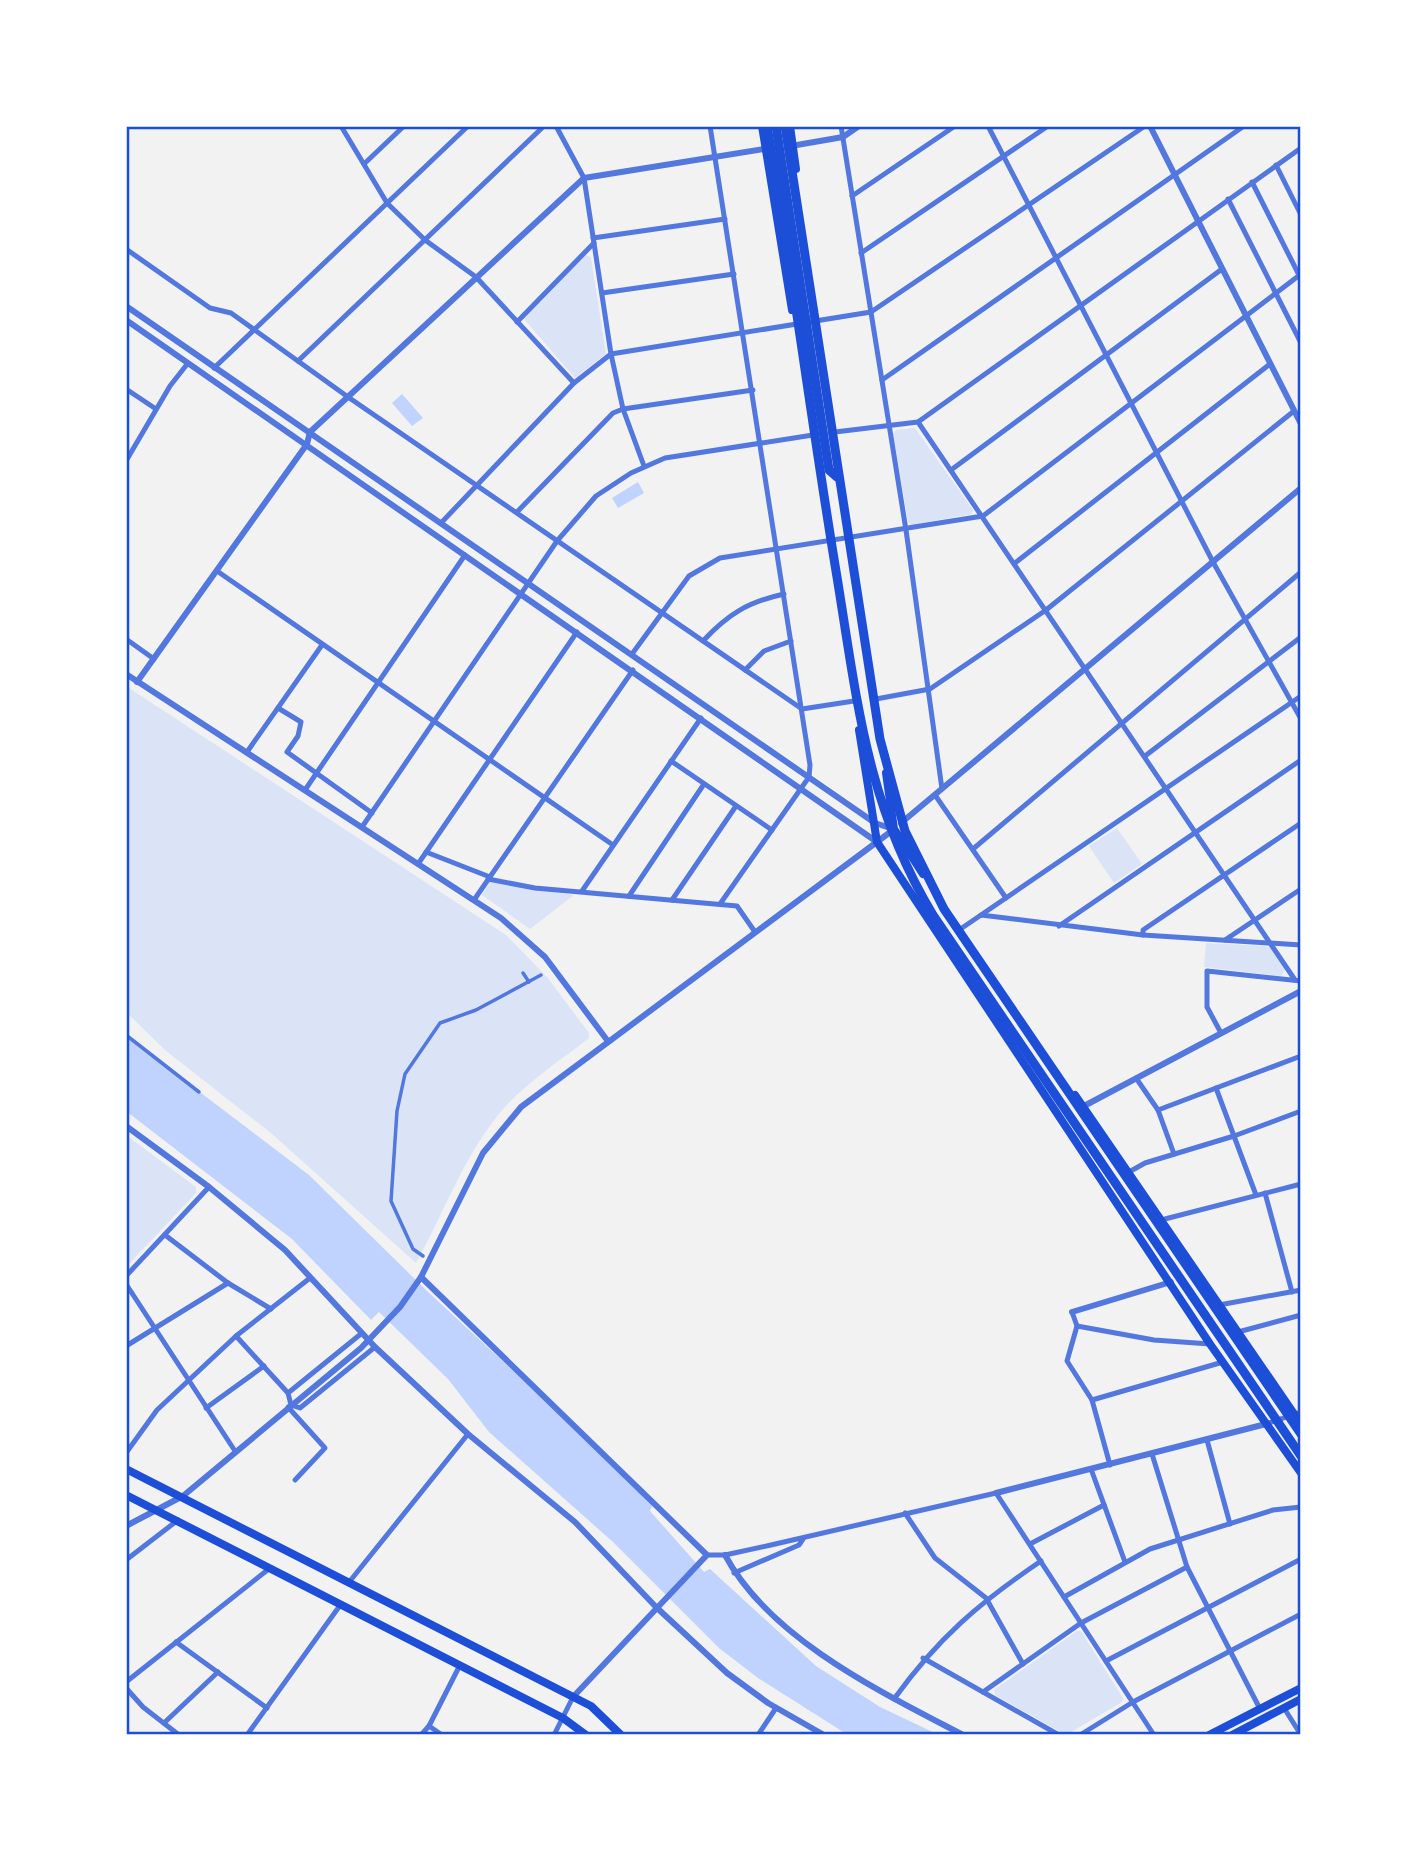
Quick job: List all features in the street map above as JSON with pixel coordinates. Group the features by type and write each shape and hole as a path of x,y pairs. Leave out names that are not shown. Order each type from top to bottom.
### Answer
{"highway":[{"path":"767,126 856,692 876,790 892,837 933,915 1301,1456"},
{"path":"776,126 829,470 837,478"},
{"path":"787,126 837,478 881,748 896,807 915,857 951,920 1301,1434"}],"main road":[{"path":"761,126 877,842 1210,1344 1301,1473"},
{"path":"787,126 793,146 894,829 959,930 1297,1413 1301,1424"},
{"path":"126,1469 351,1581 591,1706 621,1735"},
{"path":"126,1495 562,1718 586,1735"},
{"path":"1209,1735 1301,1688"},
{"path":"1232,1735 1301,1699"}],"street":[{"path":"341,126 387,203 425,240 476,277 574,383"},
{"path":"364,164 404,126"},
{"path":"214,368 468,126"},
{"path":"298,361 544,126"},
{"path":"556,126 584,178 611,354 623,408 644,466"},
{"path":"710,126 792,641 809,777 720,904"},
{"path":"841,126 906,530 942,789"},
{"path":"137,682 307,444 310,432 584,178 842,137 859,126"},
{"path":"852,196 955,126"},
{"path":"988,126 1181,503 1301,719"},
{"path":"861,253 1048,126"},
{"path":"441,523 574,383 611,354 871,312 1147,126 1301,424"},
{"path":"882,380 1244,126"},
{"path":"835,432 918,422 1301,148"},
{"path":"1276,165 1301,215"},
{"path":"632,654 689,576 702,566 720,558 983,516 1300,276 1252,182"},
{"path":"1227,199 1301,343"},
{"path":"517,322 594,241 725,219"},
{"path":"126,249 211,308 228,312 802,709 854,701"},
{"path":"951,470 1222,269"},
{"path":"601,293 734,274"},
{"path":"126,306 875,823 894,829"},
{"path":"126,320 877,842"},
{"path":"126,461 188,363"},
{"path":"1014,563 1270,364"},
{"path":"126,388 156,410"},
{"path":"517,512 606,418 623,408 752,390"},
{"path":"876,699 930,689 1046,610 1294,411"},
{"path":"918,422 1298,980"},
{"path":"362,827 527,583 557,541 596,495 644,466 684,454 813,435"},
{"path":"126,1526 183,1496 361,1348 400,1307 420,1278 469,1177 501,1128 540,1090 894,829 1301,488"},
{"path":"305,790 465,555"},
{"path":"217,571 613,845"},
{"path":"973,849 1301,572"},
{"path":"703,641 737,608 784,594"},
{"path":"418,864 577,632"},
{"path":"1145,756 1301,637"},
{"path":"126,639 154,659"},
{"path":"745,670 764,651 792,641"},
{"path":"247,752 322,645"},
{"path":"474,900 633,670"},
{"path":"126,674 474,900 536,947 607,1040"},
{"path":"959,930 1301,696"},
{"path":"278,708 301,722 298,736 287,752 372,813"},
{"path":"582,891 701,718"},
{"path":"1059,926 1301,760"},
{"path":"671,761 772,830"},
{"path":"629,896 704,784"},
{"path":"935,795 1006,898"},
{"path":"672,900 736,806"},
{"path":"1143,935 1143,930 1301,823"},
{"path":"426,852 489,878 582,891 737,906 755,932"},
{"path":"1223,941 1301,889"},
{"path":"981,915 1143,935 1301,945"},
{"path":"1221,1033 1207,1007 1207,971 1298,980"},
{"path":"523,973 529,982"},
{"path":"423,1256 413,1249 391,1201 397,1111 404,1074 440,1023 476,1010 541,975"},
{"path":"1084,1106 1301,990"},
{"path":"126,1032 199,1092"},
{"path":"1158,1110 1301,1056"},
{"path":"1136,1078 1158,1110 1174,1154"},
{"path":"1216,1088 1256,1195"},
{"path":"1129,1172 1301,1111"},
{"path":"126,1125 209,1187 277,1243 375,1347 468,1434 575,1522 727,1672 776,1708 824,1735"},
{"path":"1161,1220 1301,1184"},
{"path":"126,1276 209,1187"},
{"path":"1265,1193 1292,1292"},
{"path":"165,1235 228,1283 271,1309"},
{"path":"126,1453 157,1410 236,1336 310,1278"},
{"path":"420,1278 706,1556"},
{"path":"1110,1465 1092,1400 1067,1361 1077,1326 1072,1312 1171,1282"},
{"path":"126,1346 228,1283"},
{"path":"126,1284 234,1451"},
{"path":"1219,1305 1301,1290"},
{"path":"1238,1332 1301,1314"},
{"path":"1077,1326 1153,1340 1210,1344"},
{"path":"288,1393 362,1333"},
{"path":"236,1336 288,1393 289,1406 325,1448 295,1480"},
{"path":"289,1406 300,1408 375,1347"},
{"path":"1092,1400 1223,1362"},
{"path":"206,1408 264,1366"},
{"path":"554,1735 573,1697 706,1556 725,1555 804,1538 996,1493 1207,1440 1297,1413"},
{"path":"351,1581 468,1434"},
{"path":"1207,1440 1230,1524"},
{"path":"1152,1454 1181,1540 1187,1567 1265,1718"},
{"path":"1091,1469 1125,1562"},
{"path":"996,1493 1154,1735"},
{"path":"1030,1544 1104,1505"},
{"path":"1064,1597 1150,1549 1273,1510 1301,1507"},
{"path":"905,1513 935,1558 986,1598 1023,1664"},
{"path":"126,1560 178,1520"},
{"path":"734,1573 799,1545 804,1538"},
{"path":"725,1555 734,1573 796,1635 860,1682 963,1735"},
{"path":"1106,1661 1301,1559"},
{"path":"894,1699 923,1658 986,1598 1041,1561"},
{"path":"983,1692 1081,1623 1187,1567"},
{"path":"126,1682 270,1568"},
{"path":"247,1735 341,1604"},
{"path":"1080,1735 1133,1702 1301,1614"},
{"path":"176,1642 267,1708"},
{"path":"923,1658 1059,1735"},
{"path":"421,1735 429,1726 460,1665"},
{"path":"163,1723 218,1672"},
{"path":"126,1688 179,1735"},
{"path":"758,1735 776,1708"},
{"path":"1284,1708 1301,1735"},
{"path":"429,1726 442,1735"}],"shaded area":[{"path":"586,255 591,257 606,354 575,378 524,319"},
{"path":"915,428 973,510 972,514 912,525 908,522 893,434 896,430"},
{"path":"126,686 506,935 547,977 589,1033 589,1038 514,1097 491,1124 467,1162 416,1263 272,1134 165,1050 126,1012"},
{"path":"1117,828 1142,864 1114,883 1089,846"},
{"path":"490,882 574,895 530,929 482,895"},
{"path":"1206,943 1266,946 1271,948 1285,970 1281,976 1204,967"},
{"path":"126,1135 196,1187 196,1193 126,1267"},
{"path":"1077,1631 1081,1631 1123,1698 1122,1702 1066,1735 995,1695 994,1690"}],"water":[{"path":"402,394 423,418 412,426 392,403"},
{"path":"638,482 644,493 618,508 612,498"},
{"path":"126,1036 309,1175 427,1291 592,1444 652,1506 650,1511 704,1572 710,1569 816,1666 880,1707 939,1735 848,1735 758,1678 719,1648 613,1542 489,1432 448,1379 379,1312 371,1320 292,1239 126,1111"}]}
